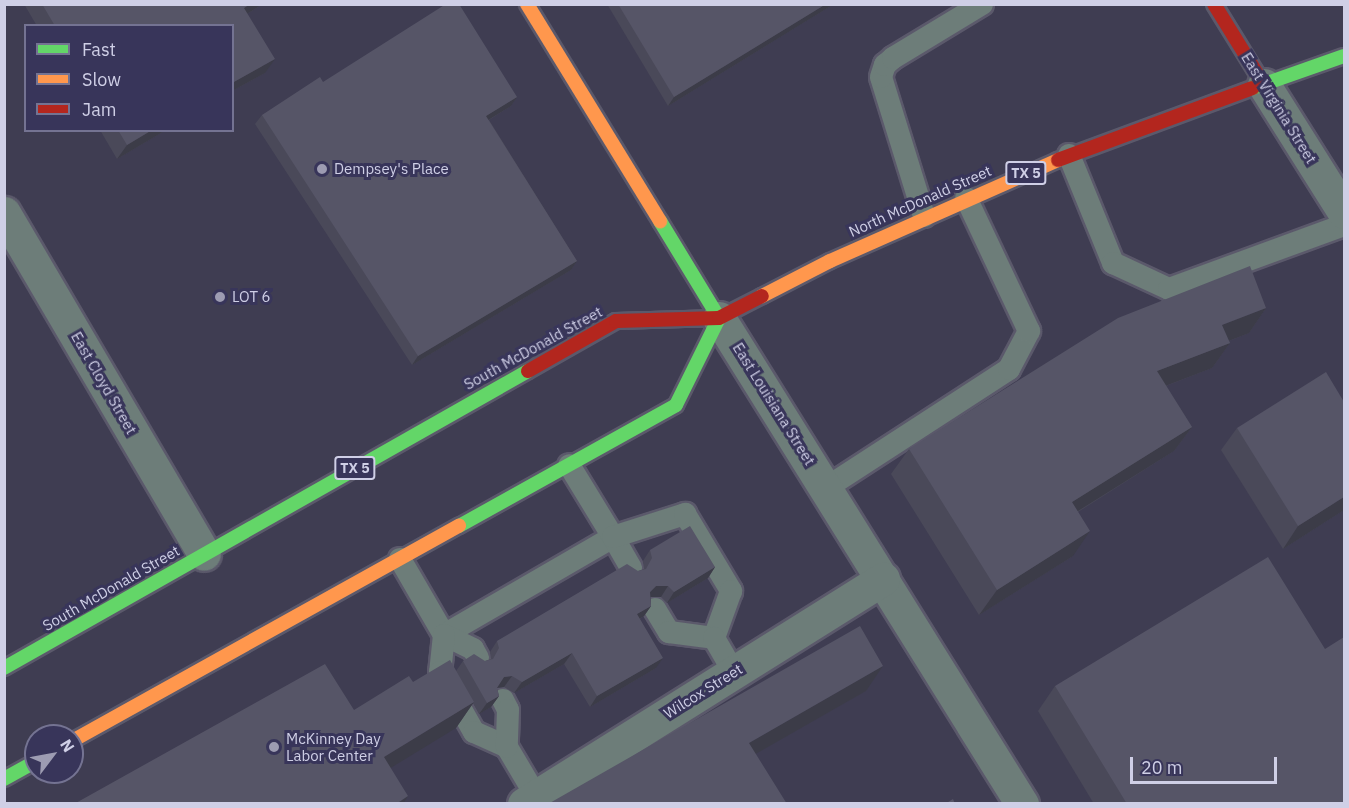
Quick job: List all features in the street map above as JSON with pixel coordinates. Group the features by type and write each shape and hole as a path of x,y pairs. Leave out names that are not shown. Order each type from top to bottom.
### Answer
{"main road":[{"name":"East Louisiana Street","path":"526,4 719,318"},
{"name":"East Virginia Street","path":"1215,4 1264,85"},
{"name":"North McDonald Street","path":"719,318 924,216 966,198 1069,155 1344,56"},
{"path":"84,734 675,405 719,318"},
{"name":"South McDonald Street","path":"4,668 616,321 719,318"},
{"path":"4,779 24,768"}],"street":[{"name":"East Virginia Street","path":"1264,85 1344,212"},
{"name":"East Cloyd Street","path":"4,213 204,554"},
{"name":"East Louisiana Street","path":"719,318 1022,804"},
{"name":"Wilcox Street","path":"530,800 883,579"}],"lane":[{"path":"924,216 881,77 885,65 893,58 982,4"},
{"path":"1069,155 1113,263 1168,289 1344,225"},
{"path":"825,488 1009,369 1029,331 966,198"},
{"path":"569,465 631,568"},
{"path":"444,635 613,537 685,514 731,591 714,638"},
{"path":"400,559 444,635 472,649 478,658"},
{"path":"655,609 669,632 714,638"},
{"path":"444,635 440,672 474,732 507,747"},
{"path":"714,638 734,672"},
{"path":"502,700 508,710 507,747 530,800"}],"building":[{"path":"42,4 250,4 244,8 275,59 234,82 234,24 54,24"},
{"path":"446,4 459,4 517,97 486,116 577,261 418,356 262,115 320,77 323,82"},
{"path":"618,4 826,4 674,97"},
{"path":"119,132 149,132 127,145"},
{"path":"1250,266 1266,308 1222,325 1230,343 1157,371 1192,427 1072,502 1090,531 997,590 909,449 1118,318"},
{"path":"1326,372 1344,402 1344,497 1298,526 1237,428"},
{"path":"690,526 715,567 674,592 668,586 656,586 650,592 651,606 637,614 663,658 597,696 572,653 522,682 512,676 504,677 497,688 499,696 487,703 463,661 474,654 485,661 493,659 499,648 497,641 627,564 638,571 646,569 652,558 650,550"},
{"path":"1268,557 1325,649 1344,637 1344,804 1127,804 1055,686"},
{"path":"860,626 883,666 749,743 787,804 548,804"},
{"path":"450,660 474,702 384,757 408,796 396,804 74,804 325,664 354,710 409,676 413,682"},
{"path":"953,799 955,804 945,804"}],"traffic: fast":[{"path":"1253,88 1344,56"},
{"path":"660,221 719,318"},
{"path":"459,526 676,405 719,318"},
{"path":"4,668 528,371"},
{"path":"4,779 24,768"}],"traffic: slow":[{"path":"527,4 660,221"},
{"path":"762,296 830,261 1058,160"},
{"path":"84,734 459,526"}],"traffic: jam":[{"path":"1214,4 1264,85"},
{"path":"1058,160 1253,88"},
{"path":"528,371 616,321 719,318 762,296"}],"place":[{"name":"Dempsey's Place","path":"322,169"},
{"name":"LOT 6","path":"220,297"},
{"name":"McKinney Day Labor Center","path":"274,747"}]}
